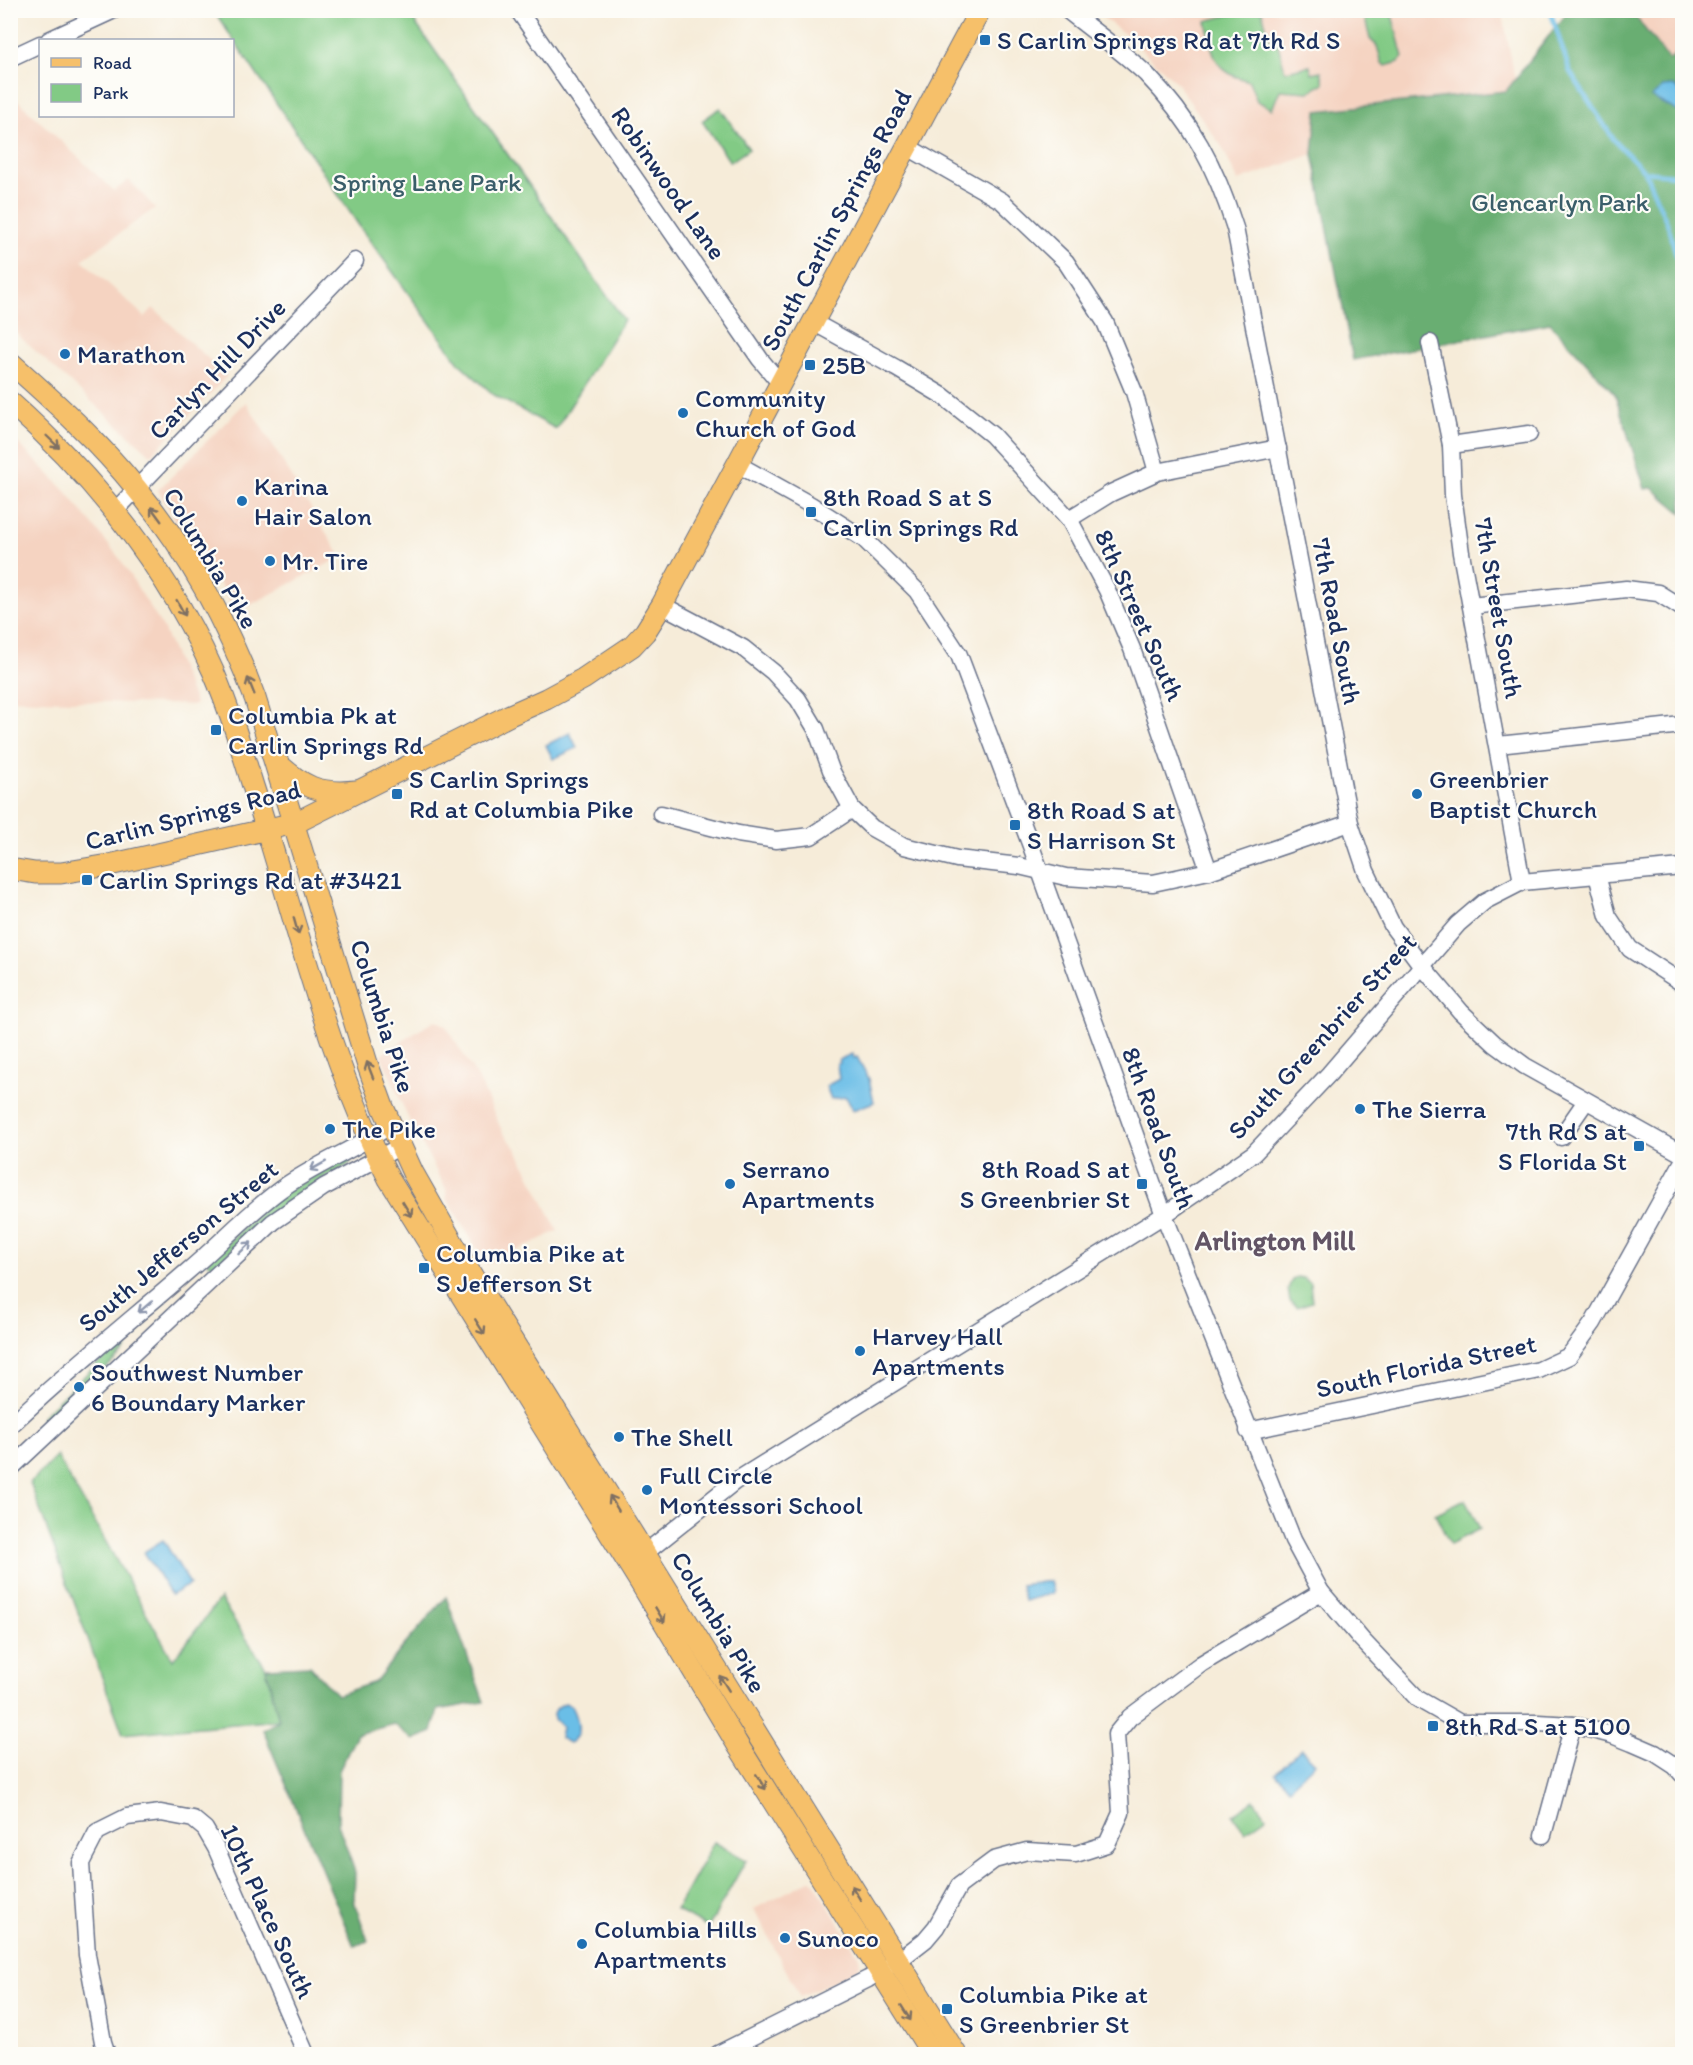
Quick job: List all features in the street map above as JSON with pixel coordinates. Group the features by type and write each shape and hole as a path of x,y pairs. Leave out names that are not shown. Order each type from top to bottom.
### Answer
{"main road":[{"name":"South Carlin Springs Road","path":"510,715 583,679 632,646 645,632 662,605 980,10"},
{"name":"Columbia Pike","path":"10,362 81,427 137,489 183,553 220,619 255,698 295,823 360,1045 391,1125 424,1195 637,1559 889,1966 956,2055"},
{"name":"Columbia Pike","path":"10,402 67,455 116,511 162,575 184,612 208,661 230,715 268,830 322,1011 345,1080 374,1148 412,1217 637,1559"},
{"name":"Carlin Springs Road","path":"10,869 35,873 62,873 109,865 295,823 510,715"},
{"path":"276,762 295,779 316,790 333,792 363,790"},
{"name":"Columbia Pike","path":"889,1966 932,2055"}],"street":[{"path":"51,39 114,10"},
{"name":"Robinwood Lane","path":"518,10 760,359 780,383"},
{"name":"7th Road South","path":"1067,10 1145,73 1176,108 1207,155 1223,191 1235,228 1350,823 1366,871 1393,927 1461,1012 1495,1044 1525,1066 1683,1154"},
{"path":"10,58 39,44"},
{"path":"906,146 1002,201 1066,262 1105,322 1134,392 1157,472"},
{"name":"Carlyn Hill Drive","path":"116,511 355,261"},
{"name":"8th Street South","path":"813,322 943,396 992,435 1069,519 1107,590 1132,649 1209,871"},
{"name":"7th Street South","path":"1430,343 1451,445 1453,495 1461,553 1522,882"},
{"path":"1451,445 1529,434"},
{"path":"1069,519 1111,493 1157,472 1278,447"},
{"name":"8th Road South","path":"737,464 811,505 864,538 917,591 959,655 1041,872 1164,1215 1293,1540 1321,1592 1362,1640 1418,1698 1460,1723 1573,1725 1612,1735 1655,1753 1683,1774"},
{"path":"1471,606 1626,589 1658,593 1683,608"},
{"path":"662,605 743,648 779,679 798,699 816,729 831,770 852,808 872,828 904,846 957,859 1019,866 1066,877 1153,883 1209,871 1350,823"},
{"path":"1498,745 1683,725"},
{"path":"661,814 738,834 776,840 811,836 852,808"},
{"name":"South Greenbrier Street","path":"637,1559 734,1482 1164,1215 1254,1153 1329,1074 1458,924 1485,901 1522,882 1683,867"},
{"path":"1596,875 1608,916 1630,949 1683,983"},
{"path":"1562,1137 1586,1101"},
{"name":"South Jefferson Street","path":"10,1469 273,1222 324,1187 374,1148 391,1125"},
{"name":"South Jefferson Street","path":"10,1426 94,1349 190,1269 258,1207 309,1171 374,1148 401,1146"},
{"name":"South Florida Street","path":"1248,1431 1539,1370 1569,1356 1593,1323 1683,1163"},
{"path":"718,2055 889,1966 925,1940 936,1927 959,1886 994,1860 1027,1851 1076,1854 1107,1844 1121,1813 1116,1734 1130,1717 1201,1664 1321,1592"},
{"path":"1543,1835 1573,1725"},
{"name":"10th Place South","path":"107,2055 87,1955 81,1863 96,1832 127,1817 161,1813 193,1819 205,1829 216,1848 306,2055"}],"shaded area":[{"path":"1094,11 1502,11 1515,79 1506,91 1317,111 1313,154 1238,181 1222,147 1176,82 1126,35"},
{"path":"1631,11 1682,11 1682,48 1669,61"},
{"path":"11,94 114,191 129,180 155,208 82,260 145,317 153,308 227,376 151,455 11,329"},
{"path":"246,402 341,557 237,612 196,546 192,547 158,490"},
{"path":"11,436 65,490 120,559 163,628 196,705 11,699"},
{"path":"435,1020 445,1025 479,1080 503,1133 516,1148 558,1231 488,1264 447,1199 446,1189 409,1120 381,1055"},
{"path":"812,1879 859,1957 860,1965 854,1971 800,1997 754,1909"}],"green space":[{"name":"Spring Lane Park","path":"214,11 407,11 624,320 556,429 494,395 460,364 362,230"},
{"path":"1244,11 1262,11 1270,42 1277,41 1285,71 1310,66 1311,73 1321,71 1324,83 1309,92 1280,90 1272,109 1257,101 1249,81 1228,72 1216,60 1206,21"},
{"path":"1363,11 1391,11 1403,57 1399,62 1386,66 1382,63 1377,46 1370,39"},
{"name":"Glencarlyn Park","path":"1568,11 1631,11 1669,60 1682,48 1682,513 1652,488 1645,489 1615,394 1550,323 1353,360 1313,154 1317,111 1506,91"},
{"path":"720,108 749,149 730,162 702,121"},
{"path":"348,1157 351,1161 348,1165 309,1187 279,1208 215,1265 207,1262 275,1198"},
{"path":"1297,1277 1310,1283 1312,1302 1297,1307 1290,1301 1288,1289 1292,1279"},
{"path":"136,1327 124,1351 41,1430 42,1416"},
{"path":"57,1456 173,1660 220,1599 266,1668 279,1720 123,1734 30,1483"},
{"path":"1465,1499 1480,1529 1450,1544 1435,1514"},
{"path":"446,1597 484,1702 438,1710 432,1732 413,1740 394,1724 357,1734 339,1771 338,1824 355,1872 354,1901 368,1941 354,1946 263,1730 279,1720 266,1668 310,1666 337,1695 375,1682"},
{"path":"1254,1800 1266,1817 1245,1832 1233,1815"},
{"path":"714,1842 746,1860 708,1928 676,1910"}],"water":[{"path":"1673,86 1682,96 1682,110 1677,111 1651,97 1663,87"},
{"path":"570,733 577,748 553,759 546,745"},
{"path":"852,1054 854,1058 857,1057 869,1079 874,1102 853,1110 846,1097 831,1099 826,1086 839,1079 837,1064 840,1063 839,1060"},
{"path":"163,1540 190,1584 171,1595 144,1552"},
{"path":"1050,1581 1053,1593 1024,1601 1021,1585"},
{"path":"565,1703 572,1706 578,1726 577,1736 569,1743 560,1738 562,1727 554,1719 556,1709"},
{"path":"1301,1749 1315,1763 1289,1788 1276,1773"}],"waterway":[{"path":"1550,10 1570,72 1614,140 1645,172 1668,225 1682,277"},
{"path":"1645,172 1682,176"}],"place":[{"name":"S Carlin Springs Rd at 7th Rd S","path":"985,40"},
{"name":"Marathon","path":"65,354"},
{"name":"25B","path":"810,365"},
{"name":"Community Church of God","path":"683,413"},
{"name":"Karina Hair Salon","path":"242,501"},
{"name":"8th Road S at S Carlin Springs Rd","path":"811,512"},
{"name":"Mr. Tire","path":"270,561"},
{"name":"Columbia Pk at Carlin Springs Rd","path":"216,730"},
{"name":"S Carlin Springs Rd at Columbia Pike","path":"397,794"},
{"name":"Greenbrier Baptist Church","path":"1417,794"},
{"name":"8th Road S at S Harrison St","path":"1015,825"},
{"name":"Carlin Springs Rd at #3421","path":"87,880"},
{"name":"The Sierra","path":"1360,1109"},
{"name":"The Pike","path":"330,1129"},
{"name":"7th Rd S at S Florida St","path":"1639,1146"},
{"name":"Serrano Apartments","path":"730,1184"},
{"name":"8th Road S at S Greenbrier St","path":"1142,1184"},
{"name":"Columbia Pike at S Jefferson St","path":"424,1268"},
{"name":"Harvey Hall Apartments","path":"860,1351"},
{"name":"Southwest Number 6 Boundary Marker","path":"79,1387"},
{"name":"The Shell","path":"619,1437"},
{"name":"Full Circle Montessori School","path":"647,1490"},
{"name":"8th Rd S at 5100","path":"1433,1726"},
{"name":"Sunoco","path":"785,1938"},
{"name":"Columbia Hills Apartments","path":"582,1944"},
{"name":"Columbia Pike at S Greenbrier St","path":"947,2009"}],"district":[{"name":"Arlington Mill","path":"1275,1241"}]}
